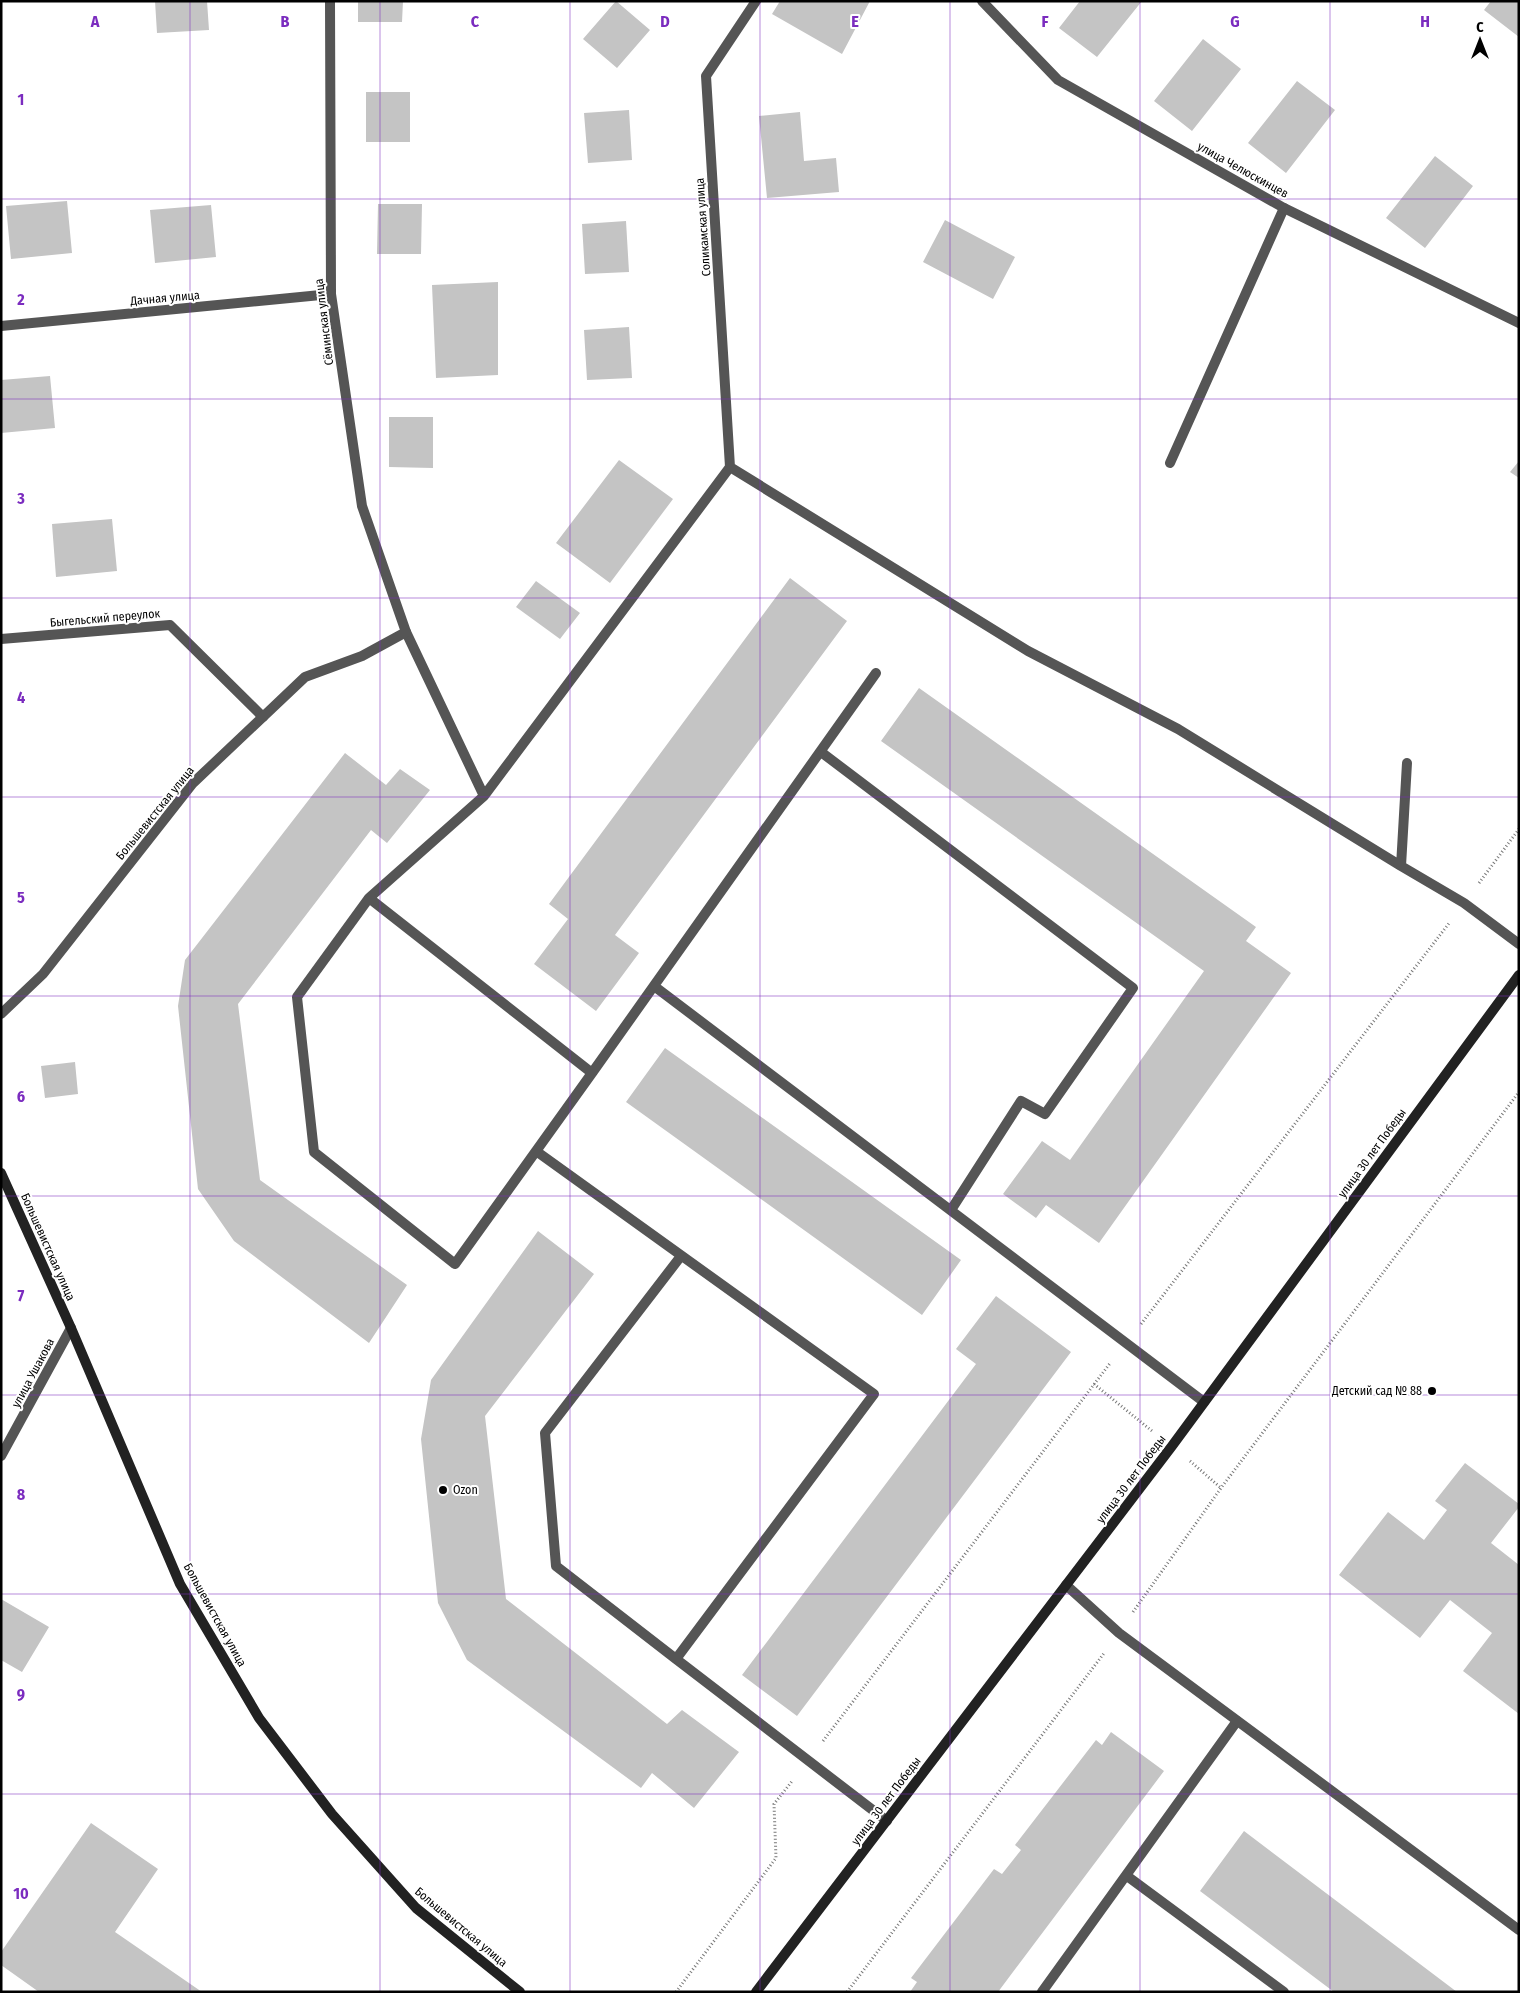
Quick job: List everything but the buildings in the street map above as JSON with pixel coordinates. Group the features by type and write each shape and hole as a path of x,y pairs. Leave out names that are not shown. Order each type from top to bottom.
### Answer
{"street":[{"name":"Сёминская улица","path":"330,1 331,294 362,506 406,632 484,796"},
{"name":"Соликамская улица","path":"730,467 706,76 756,1"},
{"name":"улица Челюскинцев","path":"982,1 1058,80 1284,208 1519,324"},
{"path":"1170,463 1284,208"},
{"name":"Дачная улица","path":"1,326 331,294"},
{"path":"876,674 454,1264 314,1152 297,997 369,898 484,796 730,467 1028,652 1178,728 1464,903 1519,944"},
{"name":"Быгельский переулок","path":"1,639 170,625 263,717"},
{"name":"Большевистская улица","path":"1,1014 43,974 193,783 304,677 362,656 406,632"},
{"path":"821,752 1133,988 1045,1114 1021,1102 951,1210"},
{"path":"1401,866 1407,763"},
{"path":"369,898 592,1073"},
{"name":"улица 30 лет Победы","path":"756,1992 1204,1402 1519,975"},
{"path":"654,986 1204,1402"},
{"path":"536,1151 874,1394 676,1659"},
{"name":"Большевистская улица","path":"1,1173 71,1328 180,1584 259,1718 332,1814 416,1908 520,1992"},
{"path":"681,1256 545,1433 556,1566 887,1821"},
{"name":"улица Ушакова","path":"1,1456 71,1328"},
{"path":"1066,1585 1119,1633 1519,1930"},
{"path":"1042,1992 1237,1721"},
{"path":"1127,1876 1284,1992"}],"path":[{"path":"1464,903 1519,829"},
{"path":"846,1992 1119,1633 1221,1488 1519,1092"},
{"path":"676,1992 776,1858 774,1804"}],"place":[{"name":"Детский сад № 88","path":"1432,1391"},
{"name":"Ozon","path":"443,1490"}]}
